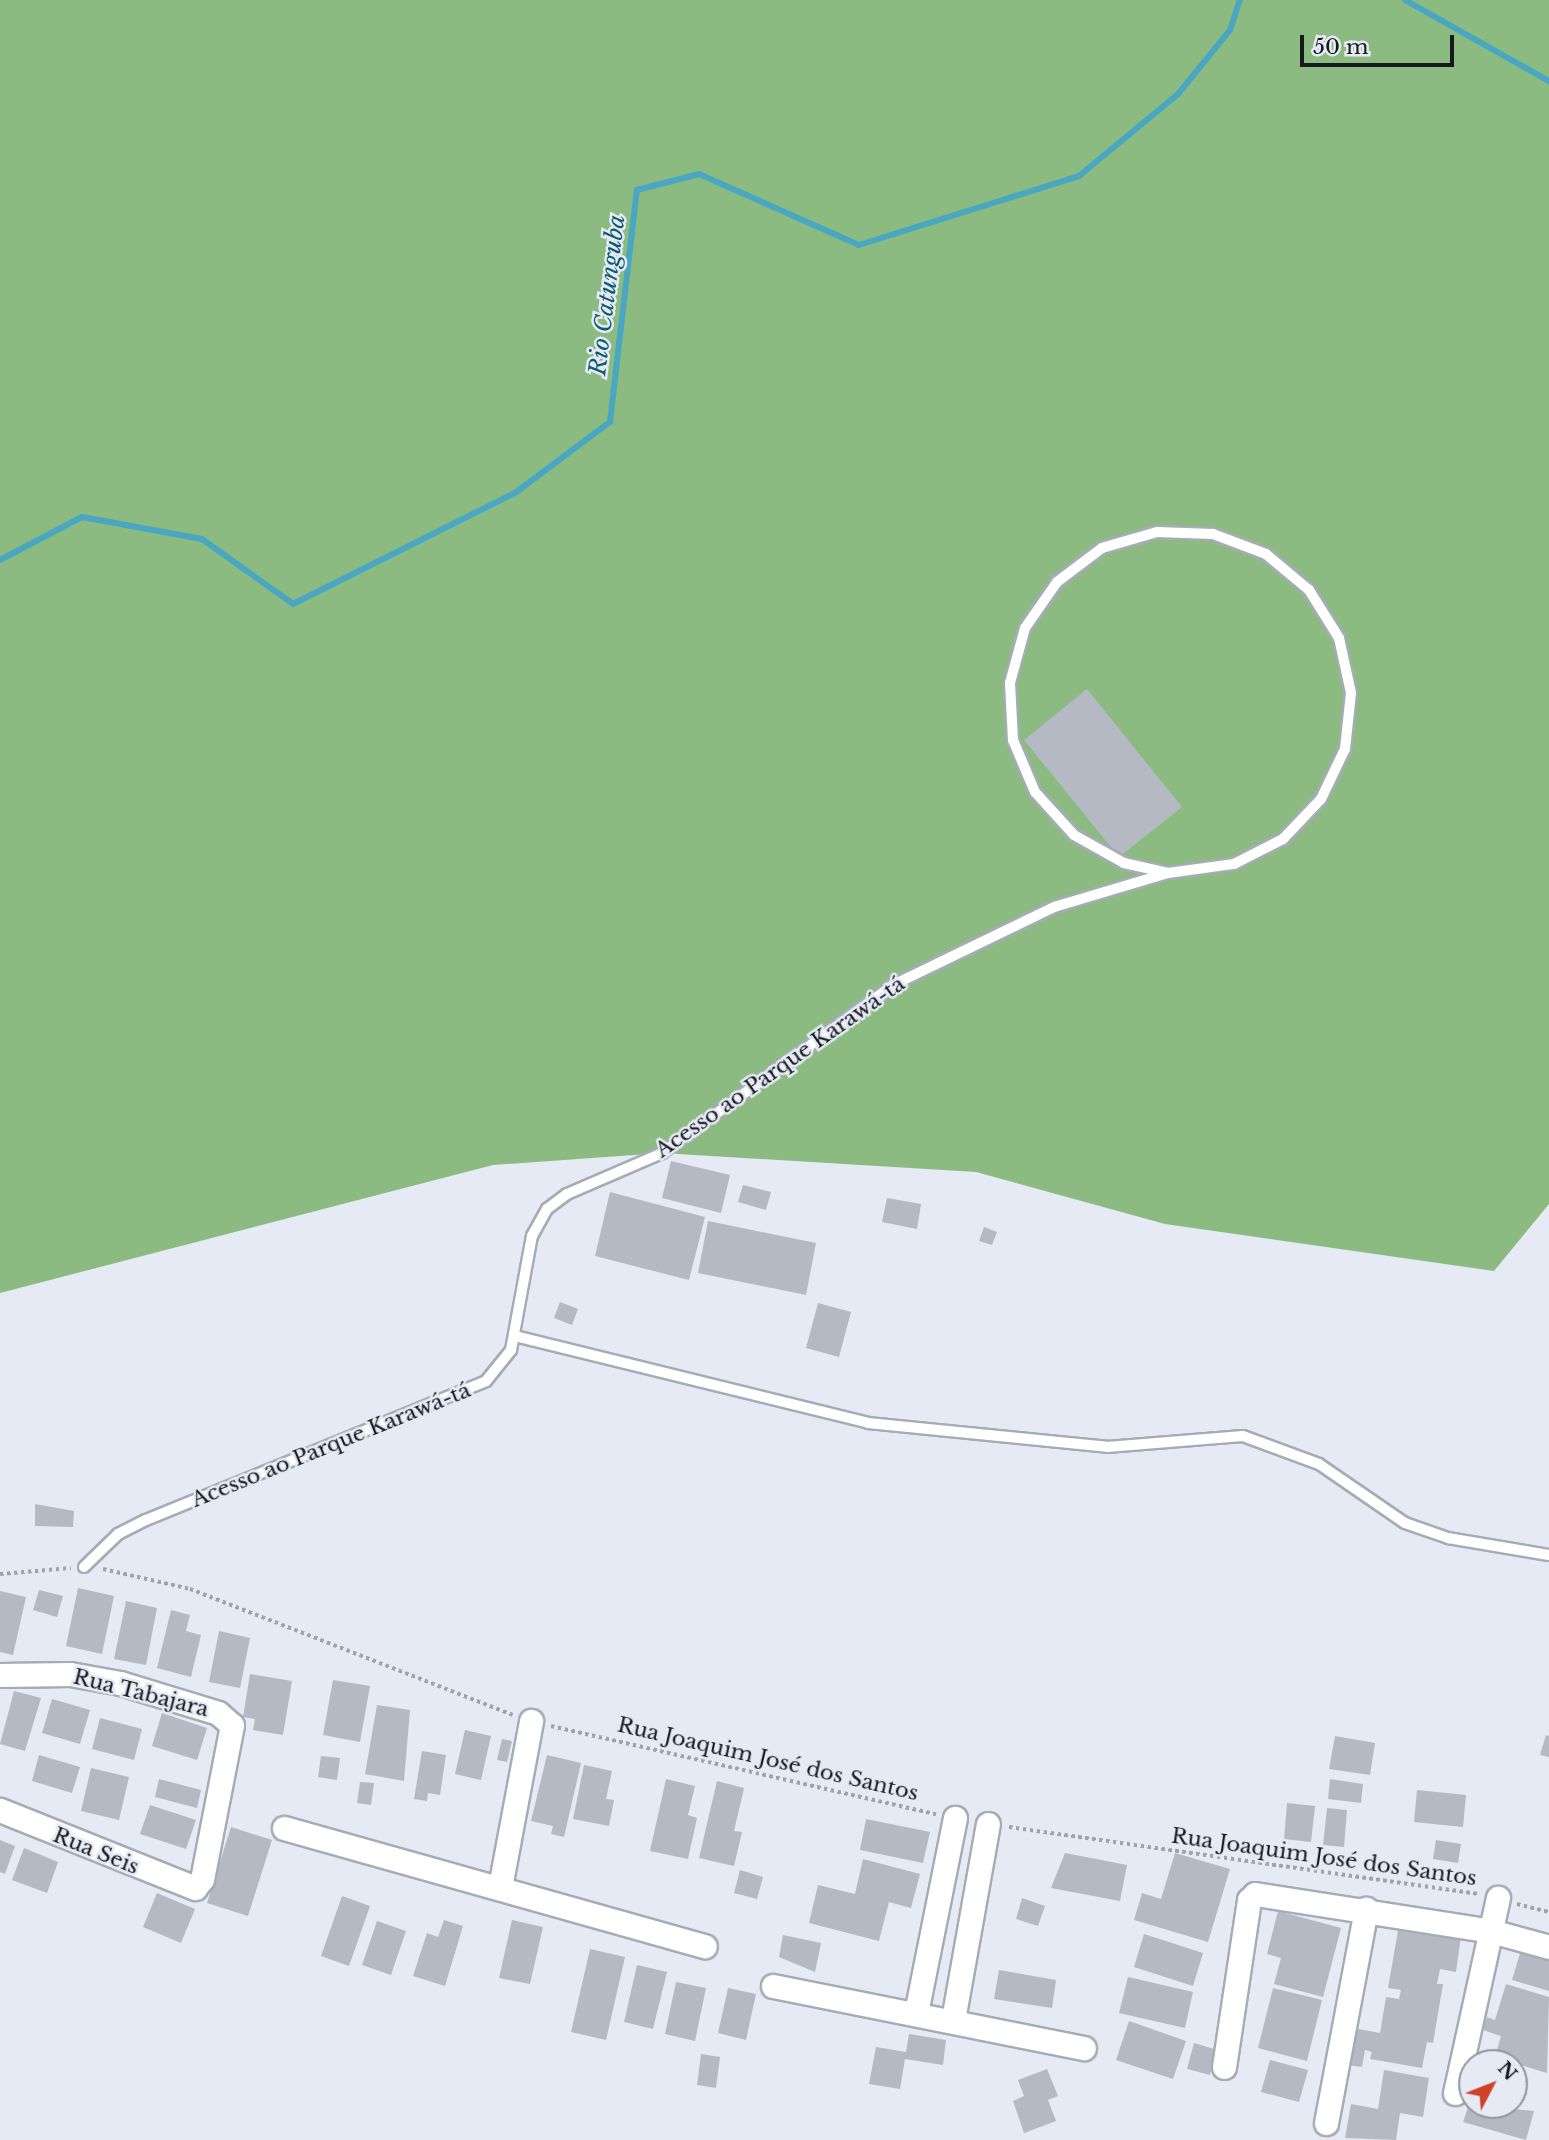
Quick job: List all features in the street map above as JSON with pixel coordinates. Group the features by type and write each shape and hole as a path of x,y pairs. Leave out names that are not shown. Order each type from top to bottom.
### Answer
{"street":[{"name":"Rua Tabajara","path":"0,1675 70,1674 120,1683 230,1720 202,1879 194,1888"},
{"path":"500,1887 531,1721"},
{"name":"Rua Seis","path":"0,1810 194,1888"},
{"path":"916,2013 955,1818"},
{"path":"953,2020 988,1824"},
{"path":"284,1828 705,1946"},
{"path":"1224,2067 1251,1895 1366,1909 1491,1931 1549,1947"},
{"path":"1455,2094 1498,1898"},
{"path":"1326,2123 1366,1909"},
{"path":"773,1986 1084,2048"}],"lane":[{"name":"Acesso ao Parque Karawá-tá","path":"84,1567 118,1534 146,1520 462,1395 499,1368 515,1336 532,1236 555,1202 662,1153 895,984 1054,907 1168,873 1234,864 1283,839 1321,799 1345,748 1351,693 1339,638 1309,590 1266,554 1213,534 1157,532 1102,548 1056,582 1025,628 1010,683 1013,740 1035,792 1074,835 1124,863 1168,873"},
{"path":"515,1336 868,1423 1108,1447 1243,1436 1319,1464 1405,1523 1448,1538 1549,1555"}],"path":[{"name":"Rua Joaquim José dos Santos","path":"0,1574 84,1567 190,1590 531,1721 955,1818"},
{"name":"Rua Joaquim José dos Santos","path":"988,1824 1498,1898 1549,1912"}],"green space":[{"path":"0,0 1549,0 1549,1204 1494,1271 1165,1224 976,1172 662,1153 493,1165 0,1293"}],"building":[{"path":"1087,689 1182,807 1119,857 1024,740"},
{"path":"671,1161 730,1175 721,1213 662,1198"},
{"path":"743,1185 771,1192 766,1210 738,1202"},
{"path":"610,1192 705,1217 689,1280 595,1256"},
{"path":"887,1198 921,1204 917,1229 882,1222"},
{"path":"708,1221 816,1243 806,1295 698,1273"},
{"path":"984,1227 997,1232 992,1245 979,1241"},
{"path":"560,1302 578,1309 572,1325 554,1318"},
{"path":"818,1303 851,1312 839,1357 806,1348"},
{"path":"35,1504 74,1511 73,1527 35,1526"},
{"path":"78,1588 114,1596 102,1654 66,1646"},
{"path":"39,1590 63,1596 57,1617 33,1610"},
{"path":"0,1591 26,1597 13,1655 0,1652"},
{"path":"126,1601 157,1608 146,1665 114,1659"},
{"path":"171,1610 190,1615 186,1631 201,1635 191,1677 157,1668"},
{"path":"219,1631 250,1638 240,1688 209,1682"},
{"path":"250,1674 292,1681 283,1735 253,1730 255,1719 243,1717"},
{"path":"333,1680 370,1686 360,1742 323,1735"},
{"path":"14,1691 41,1698 25,1751 0,1744"},
{"path":"52,1699 90,1710 80,1744 42,1733"},
{"path":"377,1705 410,1710 404,1781 365,1774"},
{"path":"162,1713 207,1728 197,1760 152,1746"},
{"path":"100,1718 142,1729 134,1760 92,1749"},
{"path":"465,1730 491,1736 481,1780 455,1774"},
{"path":"1546,1735 1549,1736 1549,1757 1540,1755"},
{"path":"1335,1736 1375,1743 1370,1775 1329,1769"},
{"path":"502,1739 512,1741 507,1762 497,1760"},
{"path":"422,1751 446,1755 440,1795 428,1793 427,1801 414,1799"},
{"path":"39,1755 80,1767 72,1793 32,1781"},
{"path":"547,1755 581,1763 564,1837 551,1834 553,1826 531,1821"},
{"path":"321,1756 340,1758 337,1780 318,1777"},
{"path":"584,1765 612,1771 606,1799 614,1800 609,1826 573,1819"},
{"path":"91,1768 129,1777 119,1820 81,1811"},
{"path":"159,1779 201,1790 197,1808 155,1797"},
{"path":"666,1779 695,1786 688,1815 697,1818 688,1859 650,1851"},
{"path":"1330,1779 1363,1784 1361,1803 1328,1799"},
{"path":"717,1781 744,1788 734,1831 742,1832 734,1866 699,1858"},
{"path":"360,1782 374,1783 371,1805 357,1803"},
{"path":"1417,1790 1466,1795 1463,1827 1414,1822"},
{"path":"1287,1803 1315,1806 1311,1842 1284,1839"},
{"path":"150,1805 196,1820 186,1849 140,1834"},
{"path":"1327,1808 1347,1810 1344,1847 1323,1845"},
{"path":"866,1819 930,1832 923,1863 860,1850"},
{"path":"231,1827 272,1840 248,1916 207,1903"},
{"path":"0,1840 15,1846 5,1874 0,1872"},
{"path":"1436,1840 1461,1844 1458,1863 1433,1859"},
{"path":"24,1848 58,1862 47,1893 12,1880"},
{"path":"1065,1853 1127,1865 1120,1901 1051,1888"},
{"path":"1175,1853 1230,1869 1208,1942 1134,1920 1142,1893 1161,1899"},
{"path":"863,1859 920,1874 911,1908 889,1902 879,1941 809,1923 818,1885 855,1894"},
{"path":"740,1870 763,1877 757,1899 734,1893"},
{"path":"157,1893 195,1909 181,1943 143,1927"},
{"path":"342,1896 370,1906 349,1966 321,1956"},
{"path":"1022,1898 1045,1906 1038,1926 1016,1919"},
{"path":"1278,1911 1341,1928 1323,1997 1274,1984 1281,1958 1267,1954"},
{"path":"444,1920 463,1926 445,1986 413,1976 427,1933 438,1937"},
{"path":"512,1920 543,1927 530,1984 499,1978"},
{"path":"377,1921 406,1931 391,1975 362,1965"},
{"path":"1399,1925 1461,1936 1456,1972 1440,1969 1437,1984 1443,1984 1433,2043 1427,2042 1422,2068 1370,2059 1372,2052 1365,2050 1362,2067 1347,2065 1353,2028 1380,2033 1386,1997 1399,1999 1401,1990 1388,1988"},
{"path":"1144,1934 1203,1953 1193,1986 1134,1967"},
{"path":"783,1935 821,1943 815,1972 779,1957"},
{"path":"590,1949 625,1957 606,2040 571,2032"},
{"path":"1521,1950 1549,1959 1549,1991 1512,1980"},
{"path":"637,1965 667,1972 653,2029 624,2022"},
{"path":"999,1970 1056,1980 1052,2008 994,1999"},
{"path":"1128,1977 1193,1992 1185,2028 1119,2013"},
{"path":"676,1982 706,1988 695,2041 665,2034"},
{"path":"1506,1984 1549,1997 1547,2073 1528,2067 1528,2049 1497,2049 1501,2036 1483,2030 1487,2017 1495,2020"},
{"path":"728,1988 756,1994 746,2040 718,2033"},
{"path":"1273,1988 1322,2000 1307,2061 1258,2048"},
{"path":"1129,2021 1186,2041 1173,2079 1116,2060"},
{"path":"909,2034 946,2040 943,2065 905,2059 900,2089 869,2084 876,2047 906,2052"},
{"path":"1194,2043 1217,2050 1210,2075 1187,2069"},
{"path":"701,2054 720,2057 716,2088 697,2085"},
{"path":"1270,2060 1308,2070 1299,2102 1261,2092"},
{"path":"1047,2069 1058,2096 1048,2100 1056,2121 1024,2133 1013,2101 1024,2096 1018,2080"},
{"path":"1384,2070 1429,2078 1423,2117 1400,2113 1396,2140 1345,2138 1351,2104 1378,2109"},
{"path":"1528,2110 1534,2111 1526,2140 1463,2122 1464,2119 1528,2119"}],"waterway":[{"name":"Rio Catunguba","path":"0,560 82,517 202,539 293,604 515,493 610,422 637,190 699,174 859,245 1079,176 1178,94 1230,30 1240,0"},
{"name":"Rio Catunguba","path":"1405,0 1549,81"}]}
